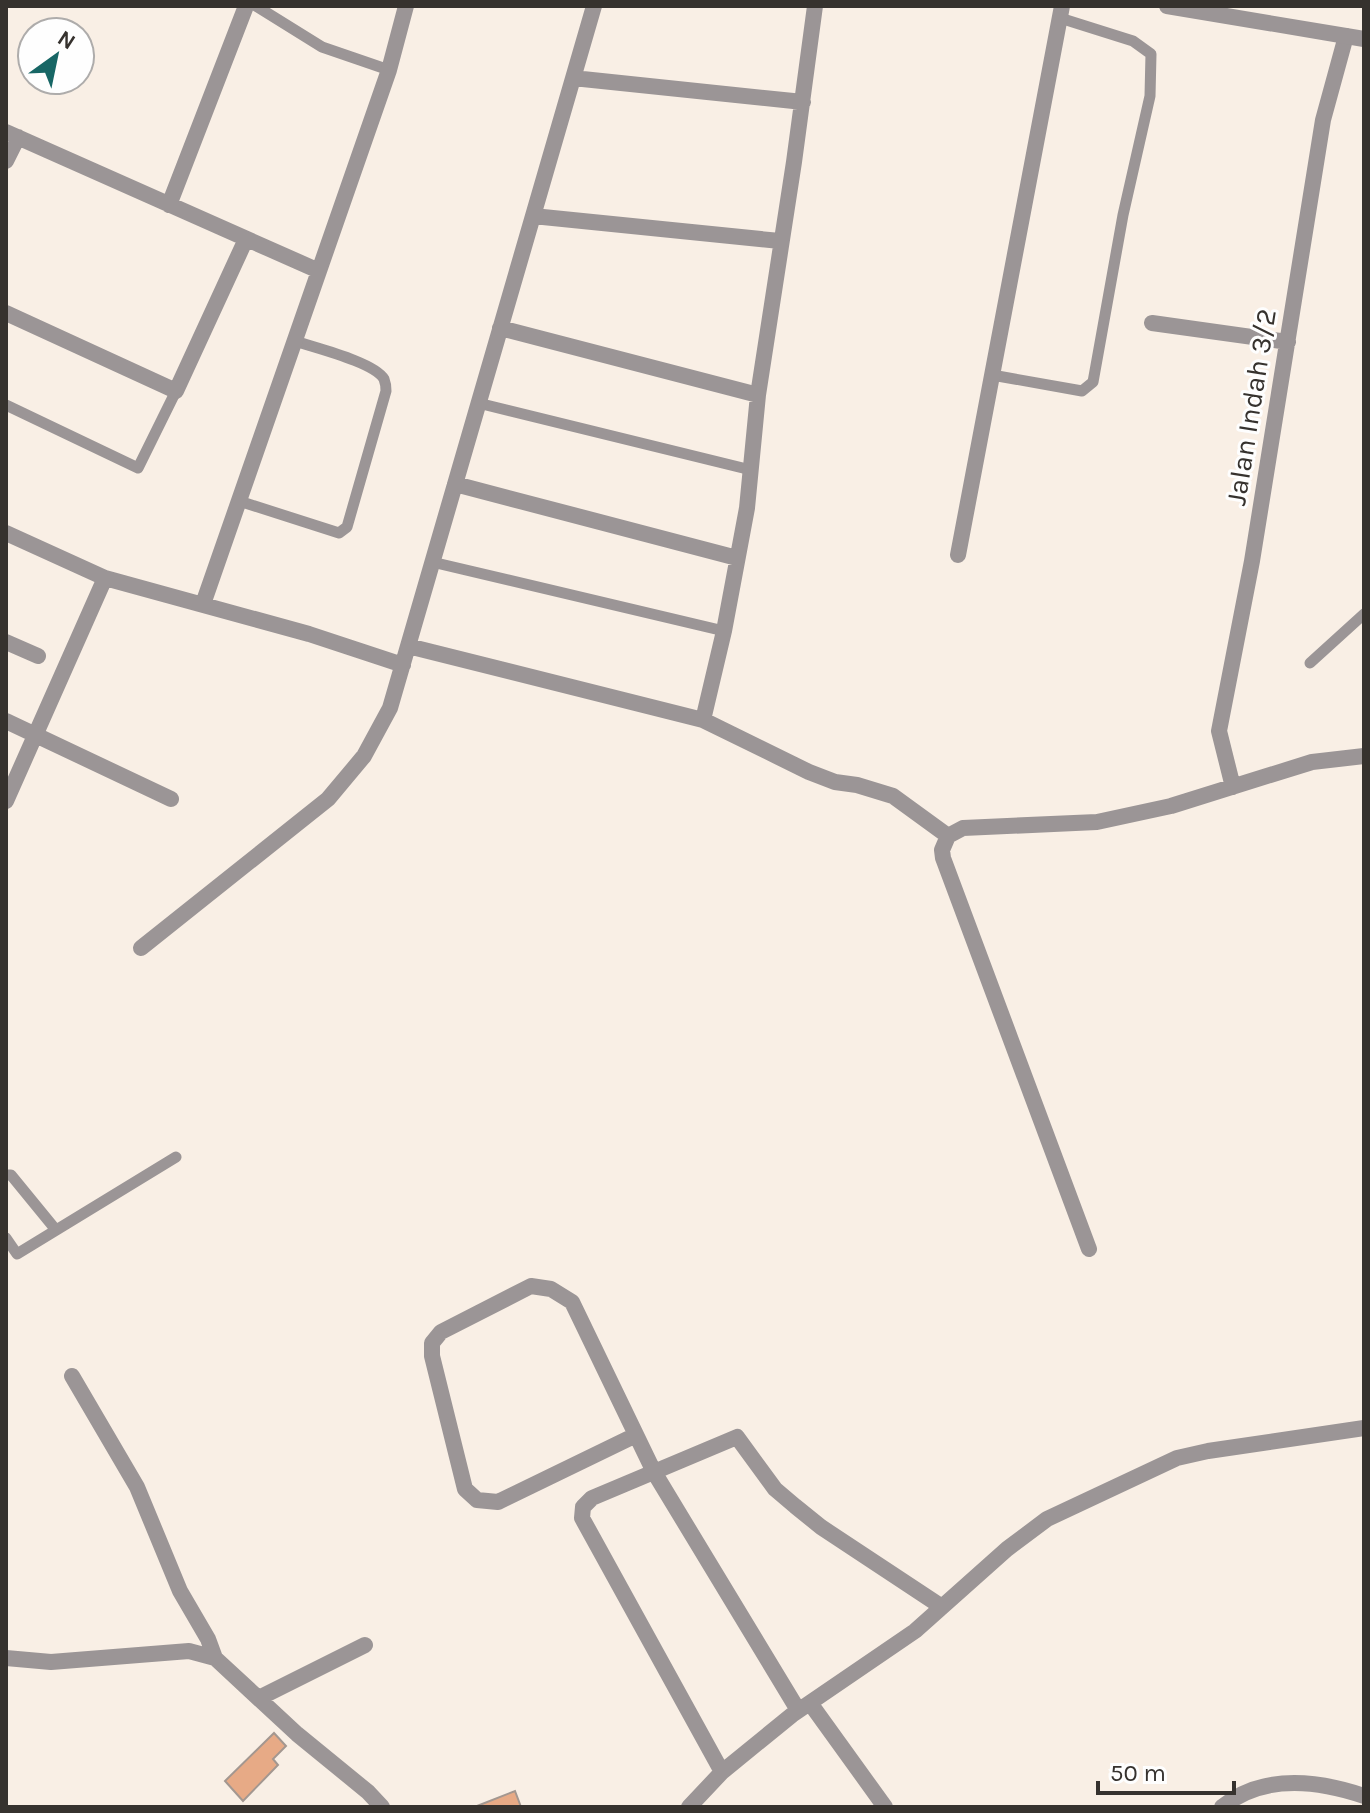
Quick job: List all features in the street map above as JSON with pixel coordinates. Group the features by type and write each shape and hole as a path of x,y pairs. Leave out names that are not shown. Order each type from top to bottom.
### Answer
{"street":[{"path":"169,205 246,6"},
{"path":"203,604 389,70 406,6"},
{"path":"141,948 328,799 342,785 379,732 403,665 594,6"},
{"path":"703,720 724,631 751,470 758,395 815,6"},
{"path":"1167,6 1364,39"},
{"path":"958,555 1061,12"},
{"name":"Jalan Indah 3/2","path":"1233,787 1219,731 1252,561 1323,120 1346,36"},
{"path":"573,78 803,102"},
{"path":"6,161 12,134 319,271"},
{"path":"533,216 780,241"},
{"path":"6,313 176,391 246,239"},
{"path":"1152,323 1288,342"},
{"path":"500,328 758,395"},
{"path":"455,484 737,558"},
{"path":"6,533 105,578 309,634 403,665"},
{"path":"6,801 105,578"},
{"path":"6,642 38,656"},
{"path":"408,646 703,720 783,761 822,777 893,796 948,836"},
{"path":"6,721 171,799"},
{"path":"1089,1249 943,858 942,850 948,836 963,828 1097,822 1171,806 1312,762 1364,756"},
{"path":"636,1435 498,1502 477,1500 465,1489 432,1356 432,1343 441,1332 531,1286 551,1289 572,1302 654,1472 804,1706 885,1807"},
{"path":"72,1376 137,1487 180,1591 208,1639 215,1658"},
{"path":"689,1807 722,1772 804,1706 915,1631 1007,1549 1047,1519 1177,1458 1364,1428"},
{"path":"722,1772 582,1518 583,1507 592,1498 737,1437 775,1489 795,1506 821,1527 942,1607"},
{"path":"259,1698 365,1645"},
{"path":"6,1658 51,1662 189,1651 215,1658 382,1807"},
{"path":"1222,1807 1257,1788 1286,1782 1331,1785 1364,1796"}],"lane":[{"path":"256,6 322,47 389,70"},
{"path":"992,375 1082,391 1093,382 1123,215 1150,96 1151,54 1133,41 1061,12"},
{"path":"239,501 339,533 347,527 386,383 383,377 366,366 295,341"},
{"path":"6,405 138,468 176,391"},
{"path":"478,403 751,470"},
{"path":"432,562 724,631"},
{"path":"1310,663 1364,614"},
{"path":"6,1238 17,1254 176,1157"},
{"path":"6,1175 11,1175 56,1230"}],"building":[{"path":"274,1733 286,1746 273,1759 278,1765 243,1801 225,1781"},
{"path":"515,1791 521,1807 477,1807 477,1806"}]}
